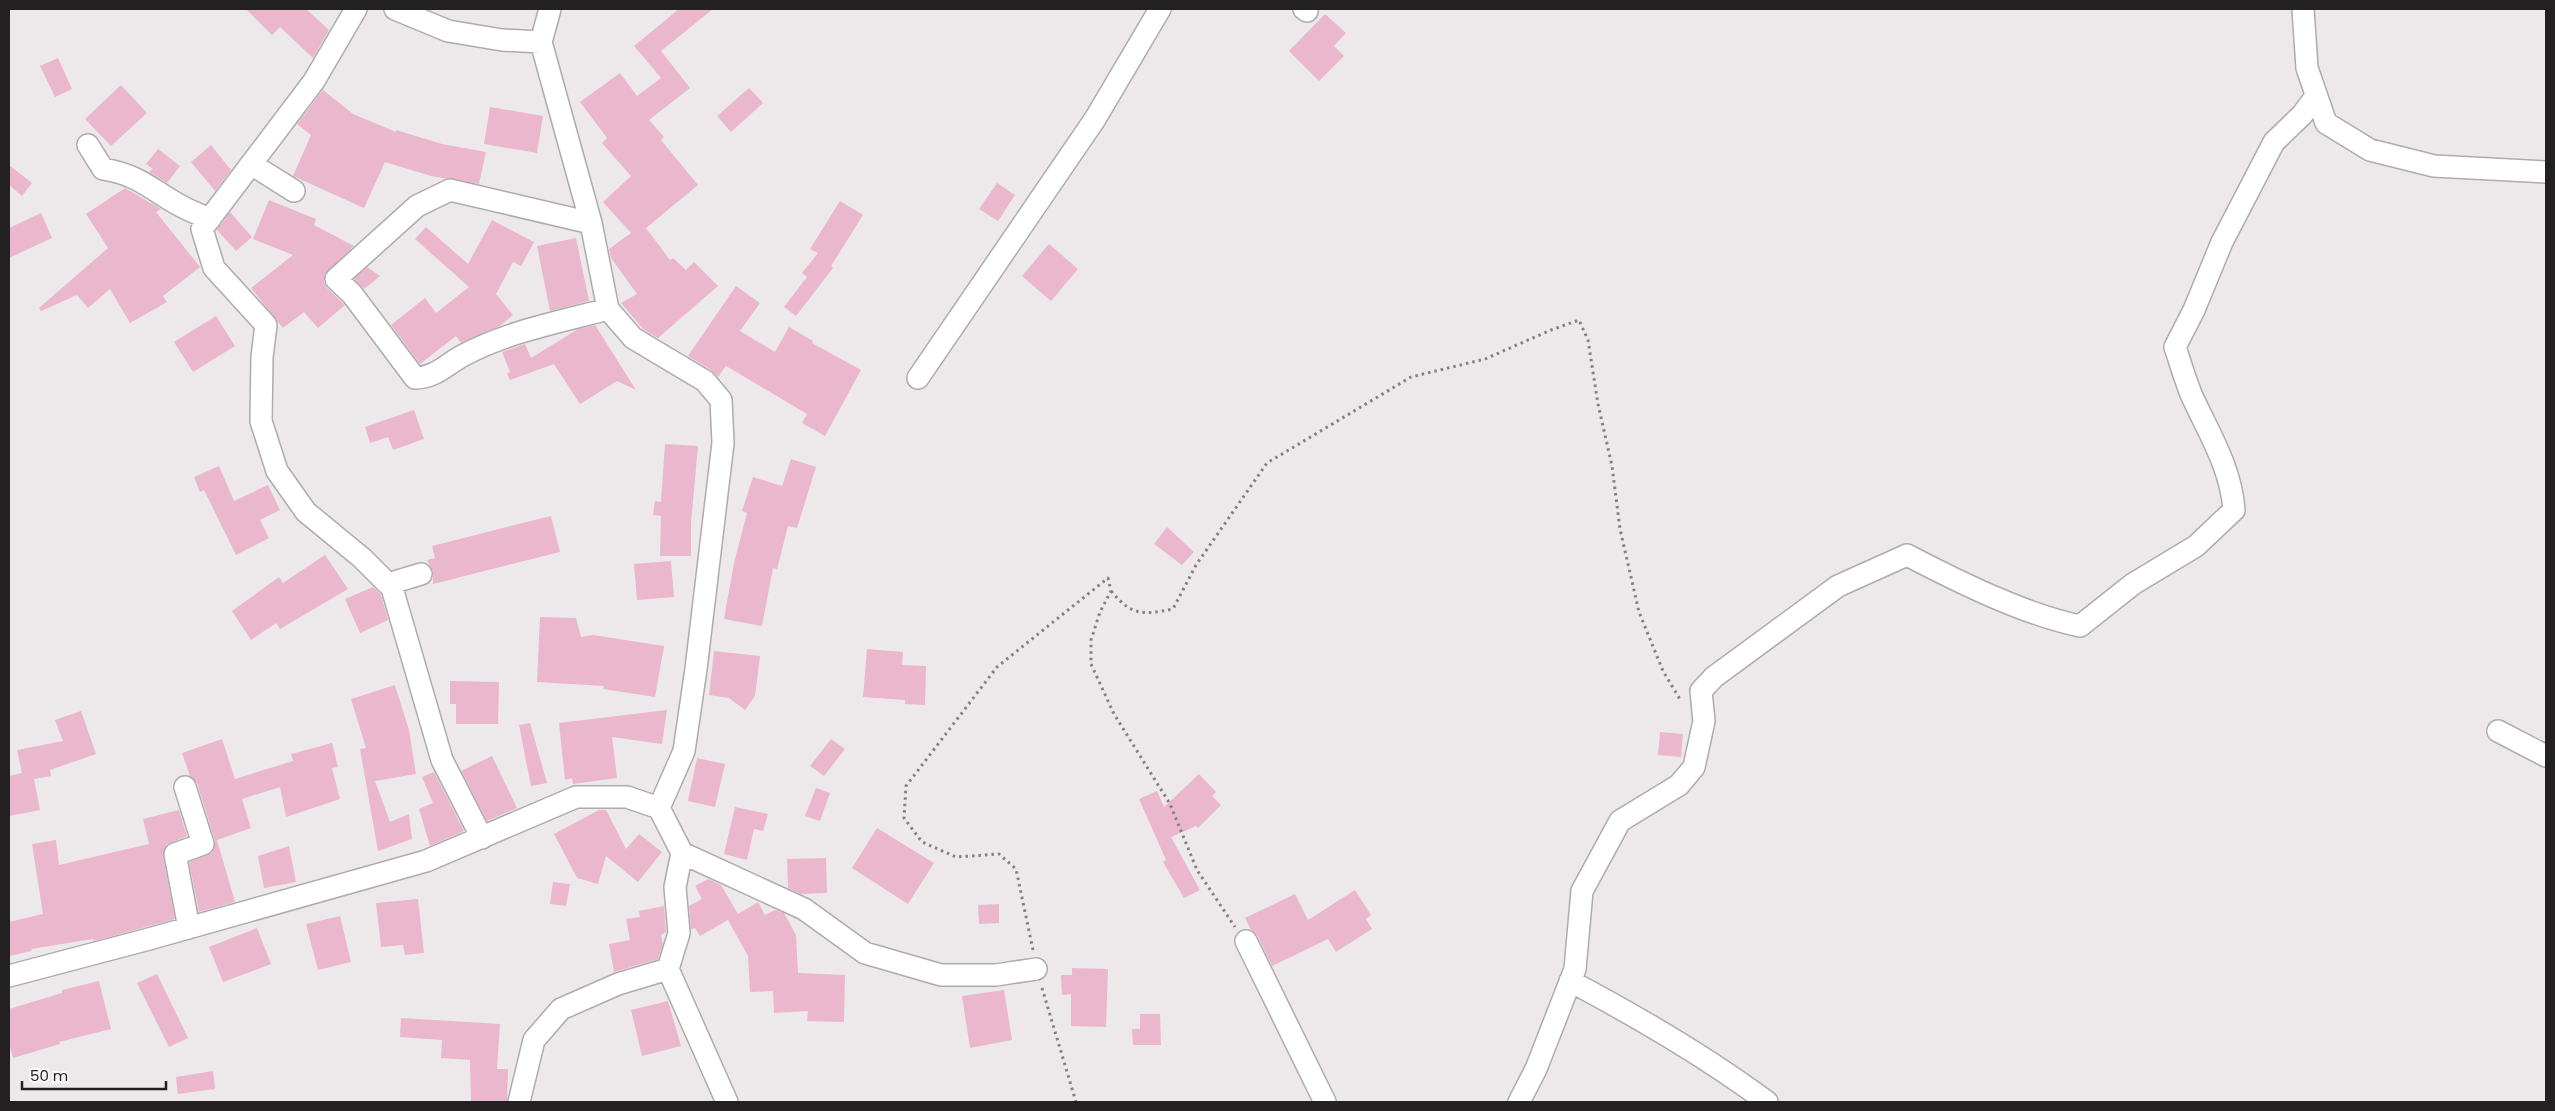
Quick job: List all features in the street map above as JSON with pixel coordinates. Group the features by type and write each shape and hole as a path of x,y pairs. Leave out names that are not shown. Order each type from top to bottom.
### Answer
{"street":[{"path":"356,9 314,81 202,229 214,268 266,325 262,357 261,421 277,471 306,512 362,558 392,588 442,760 482,838"},
{"path":"395,9 448,31 502,40 541,42"},
{"path":"550,9 541,42 591,223 608,309 633,338 705,381 721,400 723,443 684,751 659,808"},
{"path":"918,378 1096,119 1160,9"},
{"path":"2303,9 2307,68 2326,123 2370,150 2434,166 2546,172"},
{"path":"1519,1102 1536,1069 1575,969 1582,891 1620,821 1679,785 1694,767 1704,721 1701,691 1714,677 1838,586 1907,555 1949,577 2058,621 2080,626 2133,584 2196,546 2234,510 2233,490 2214,438 2191,394 2175,346 2194,310 2222,242 2274,142 2302,116 2316,96"},
{"path":"88,145 103,169 121,172 147,184 180,206 210,219"},
{"path":"251,164 294,191"},
{"path":"591,223 450,190 418,206 336,279 352,294 415,378 429,378 464,356 494,341 608,309"},
{"path":"388,584 421,574"},
{"path":"2498,731 2546,756"},
{"path":"185,787 203,844 175,854 189,928"},
{"path":"9,976 189,928 426,861 576,797 627,797 659,808 682,853 804,909 865,953 941,975 996,975 1036,969"},
{"path":"682,853 675,887 679,933 668,969 727,1102"},
{"path":"1246,941 1325,1102"},
{"path":"519,1102 534,1040 561,1009 618,984 668,969"},
{"path":"1570,981 1635,1016 1738,1081 1766,1102"}],"path":[{"path":"1076,1102 1036,969 1016,869 999,854 956,857 922,842 904,818 906,786 997,667 1108,578 1110,591 1125,608 1150,613 1173,609 1196,565 1267,463 1412,377 1485,359 1579,320 1588,340 1598,404 1612,466 1620,530 1639,612 1663,671 1684,706 1704,721"},
{"path":"1110,591 1100,612 1091,640 1091,664 1114,714 1170,804 1197,870 1246,941"}],"building":[{"path":"246,9 306,9 329,30 313,58 280,27 272,35"},
{"path":"679,9 713,9 661,51 690,88 649,120 664,137 661,140 698,185 646,228 670,260 673,258 686,270 694,262 718,286 658,338 644,330 621,303 637,294 611,258 609,249 631,233 603,202 631,176 602,143 607,138 580,102 620,73 637,96 661,78 634,46"},
{"path":"1325,14 1346,33 1334,46 1344,56 1319,81 1289,51"},
{"path":"58,58 72,89 55,97 40,66"},
{"path":"121,85 147,113 111,146 85,119"},
{"path":"749,88 763,103 731,132 717,116"},
{"path":"323,90 353,114 396,132 396,130 442,144 486,152 479,184 431,176 385,162 364,208 293,176 311,135 297,124"},
{"path":"490,107 543,116 537,153 484,144"},
{"path":"211,145 231,170 215,191 191,162"},
{"path":"158,149 180,166 167,183 149,172 153,169 146,164"},
{"path":"9,165 32,183 22,196 9,185"},
{"path":"997,183 1015,195 998,221 979,209"},
{"path":"125,188 161,209 156,212 200,267 163,296 167,302 130,323 110,289 88,308 77,295 41,311 39,308 108,248 86,214"},
{"path":"269,200 316,219 314,225 354,246 324,275 324,282 327,288 345,305 318,328 304,312 283,328 251,288 293,255 253,239"},
{"path":"840,201 863,215 831,266 833,268 796,316 784,307 807,277 802,273 818,253 810,249"},
{"path":"230,212 252,237 236,251 217,230"},
{"path":"41,213 52,238 9,258 9,228"},
{"path":"492,220 534,242 521,266 513,262 496,294 513,315 500,326 461,343 456,336 420,364 391,325 425,298 436,313 469,287 415,239 426,227 468,264"},
{"path":"576,238 589,301 550,311 537,246"},
{"path":"1049,244 1078,269 1051,301 1022,276"},
{"path":"367,267 380,276 364,289 354,279"},
{"path":"736,286 760,303 740,331 775,352 789,327 813,341 812,343 861,370 825,436 802,423 807,414 726,366 718,377 711,370 688,356"},
{"path":"216,316 235,346 193,372 174,342"},
{"path":"595,325 636,390 617,381 580,404 554,364 510,380 507,373 510,372 502,352 525,344 531,358 578,329"},
{"path":"414,410 424,439 393,450 388,437 370,443 365,427"},
{"path":"665,444 698,446 691,523 691,556 660,556 661,516 653,515 655,501 661,502"},
{"path":"791,459 816,467 797,528 788,526 777,569 773,568 762,626 724,619 734,563 747,513 742,511 753,477 782,486"},
{"path":"219,466 234,501 268,485 280,510 260,520 269,538 236,555 204,490 200,492 194,477"},
{"path":"551,516 560,552 433,584 433,571 427,560 435,558 432,546"},
{"path":"1167,527 1194,552 1182,565 1154,544"},
{"path":"325,555 348,589 280,629 276,623 251,640 232,611 279,577 283,583"},
{"path":"671,561 674,597 637,600 634,564"},
{"path":"373,587 381,595 388,620 360,633 345,599"},
{"path":"540,617 576,618 581,637 593,635 664,646 655,697 603,689 604,686 537,682"},
{"path":"867,649 903,652 902,665 926,666 925,705 905,704 905,700 863,697"},
{"path":"714,651 760,656 755,696 745,710 729,698 709,695"},
{"path":"450,681 499,682 498,724 456,724 456,704 450,704"},
{"path":"395,685 409,730 416,774 375,781 390,822 409,814 412,839 378,851 360,749 366,748 351,699"},
{"path":"667,710 662,744 612,737 617,778 573,784 572,778 565,780 559,723"},
{"path":"81,711 96,754 50,770 51,776 34,779 40,810 9,816 9,776 22,773 17,750 63,741 55,720"},
{"path":"530,723 547,783 531,786 519,725"},
{"path":"1660,732 1683,734 1681,757 1658,755"},
{"path":"222,739 235,779 293,761 291,754 332,743 338,767 332,768 340,799 286,817 280,787 242,799 251,828 217,840 235,902 199,912 189,862 212,853 215,841 197,783 190,776 182,753"},
{"path":"831,739 845,749 824,776 810,766"},
{"path":"492,756 517,808 487,821 461,771"},
{"path":"697,758 725,764 715,807 688,801"},
{"path":"434,772 464,831 430,846 419,809 433,803 422,777"},
{"path":"1199,774 1216,792 1212,796 1221,805 1198,828 1196,826 1171,837 1200,890 1184,898 1163,862 1166,860 1139,799 1157,791 1164,807"},
{"path":"816,788 830,793 820,821 805,816"},
{"path":"735,807 768,814 763,831 754,829 747,860 724,854"},
{"path":"179,810 187,836 166,845 163,856 175,919 94,941 93,939 31,949 32,951 9,956 9,922 43,914 32,844 56,840 59,865 149,844 143,819"},
{"path":"599,810 606,810 626,849 639,834 662,852 638,882 606,856 598,884 577,878 554,834"},
{"path":"877,828 934,863 908,904 852,868"},
{"path":"289,846 296,882 264,888 258,856"},
{"path":"826,858 827,893 800,894 788,888 787,859"},
{"path":"708,879 721,885 738,914 758,902 765,915 775,910 784,913 796,935 798,973 845,975 844,1022 807,1021 808,1011 774,1013 773,991 750,992 748,956 728,920 700,936 695,928 691,929 689,906 702,899 695,886"},
{"path":"553,882 570,884 566,906 550,904"},
{"path":"1355,890 1371,915 1366,919 1372,929 1336,952 1328,939 1272,966 1257,935 1251,930 1245,918 1295,894 1308,920"},
{"path":"418,899 424,953 405,955 403,945 381,947 376,903"},
{"path":"999,904 999,923 979,924 978,905"},
{"path":"664,906 666,932 661,935 663,944 658,959 614,972 609,944 630,940 626,919 640,917 639,911"},
{"path":"340,916 351,962 318,970 306,924"},
{"path":"257,928 271,964 223,982 209,947"},
{"path":"1072,968 1108,969 1106,1027 1071,1026 1071,994 1062,995 1061,975 1072,975"},
{"path":"157,974 188,1038 169,1047 137,983"},
{"path":"99,981 111,1029 59,1042 60,1044 13,1058 9,1043 9,1009 62,993 62,990"},
{"path":"1004,990 1012,1040 970,1048 962,996"},
{"path":"668,1001 681,1046 642,1056 631,1010"},
{"path":"1140,1014 1160,1014 1161,1045 1133,1045 1132,1029 1140,1029"},
{"path":"401,1018 500,1024 497,1069 508,1069 507,1102 471,1102 470,1060 441,1058 442,1040 400,1037"},
{"path":"213,1071 215,1089 178,1094 176,1077"}]}
